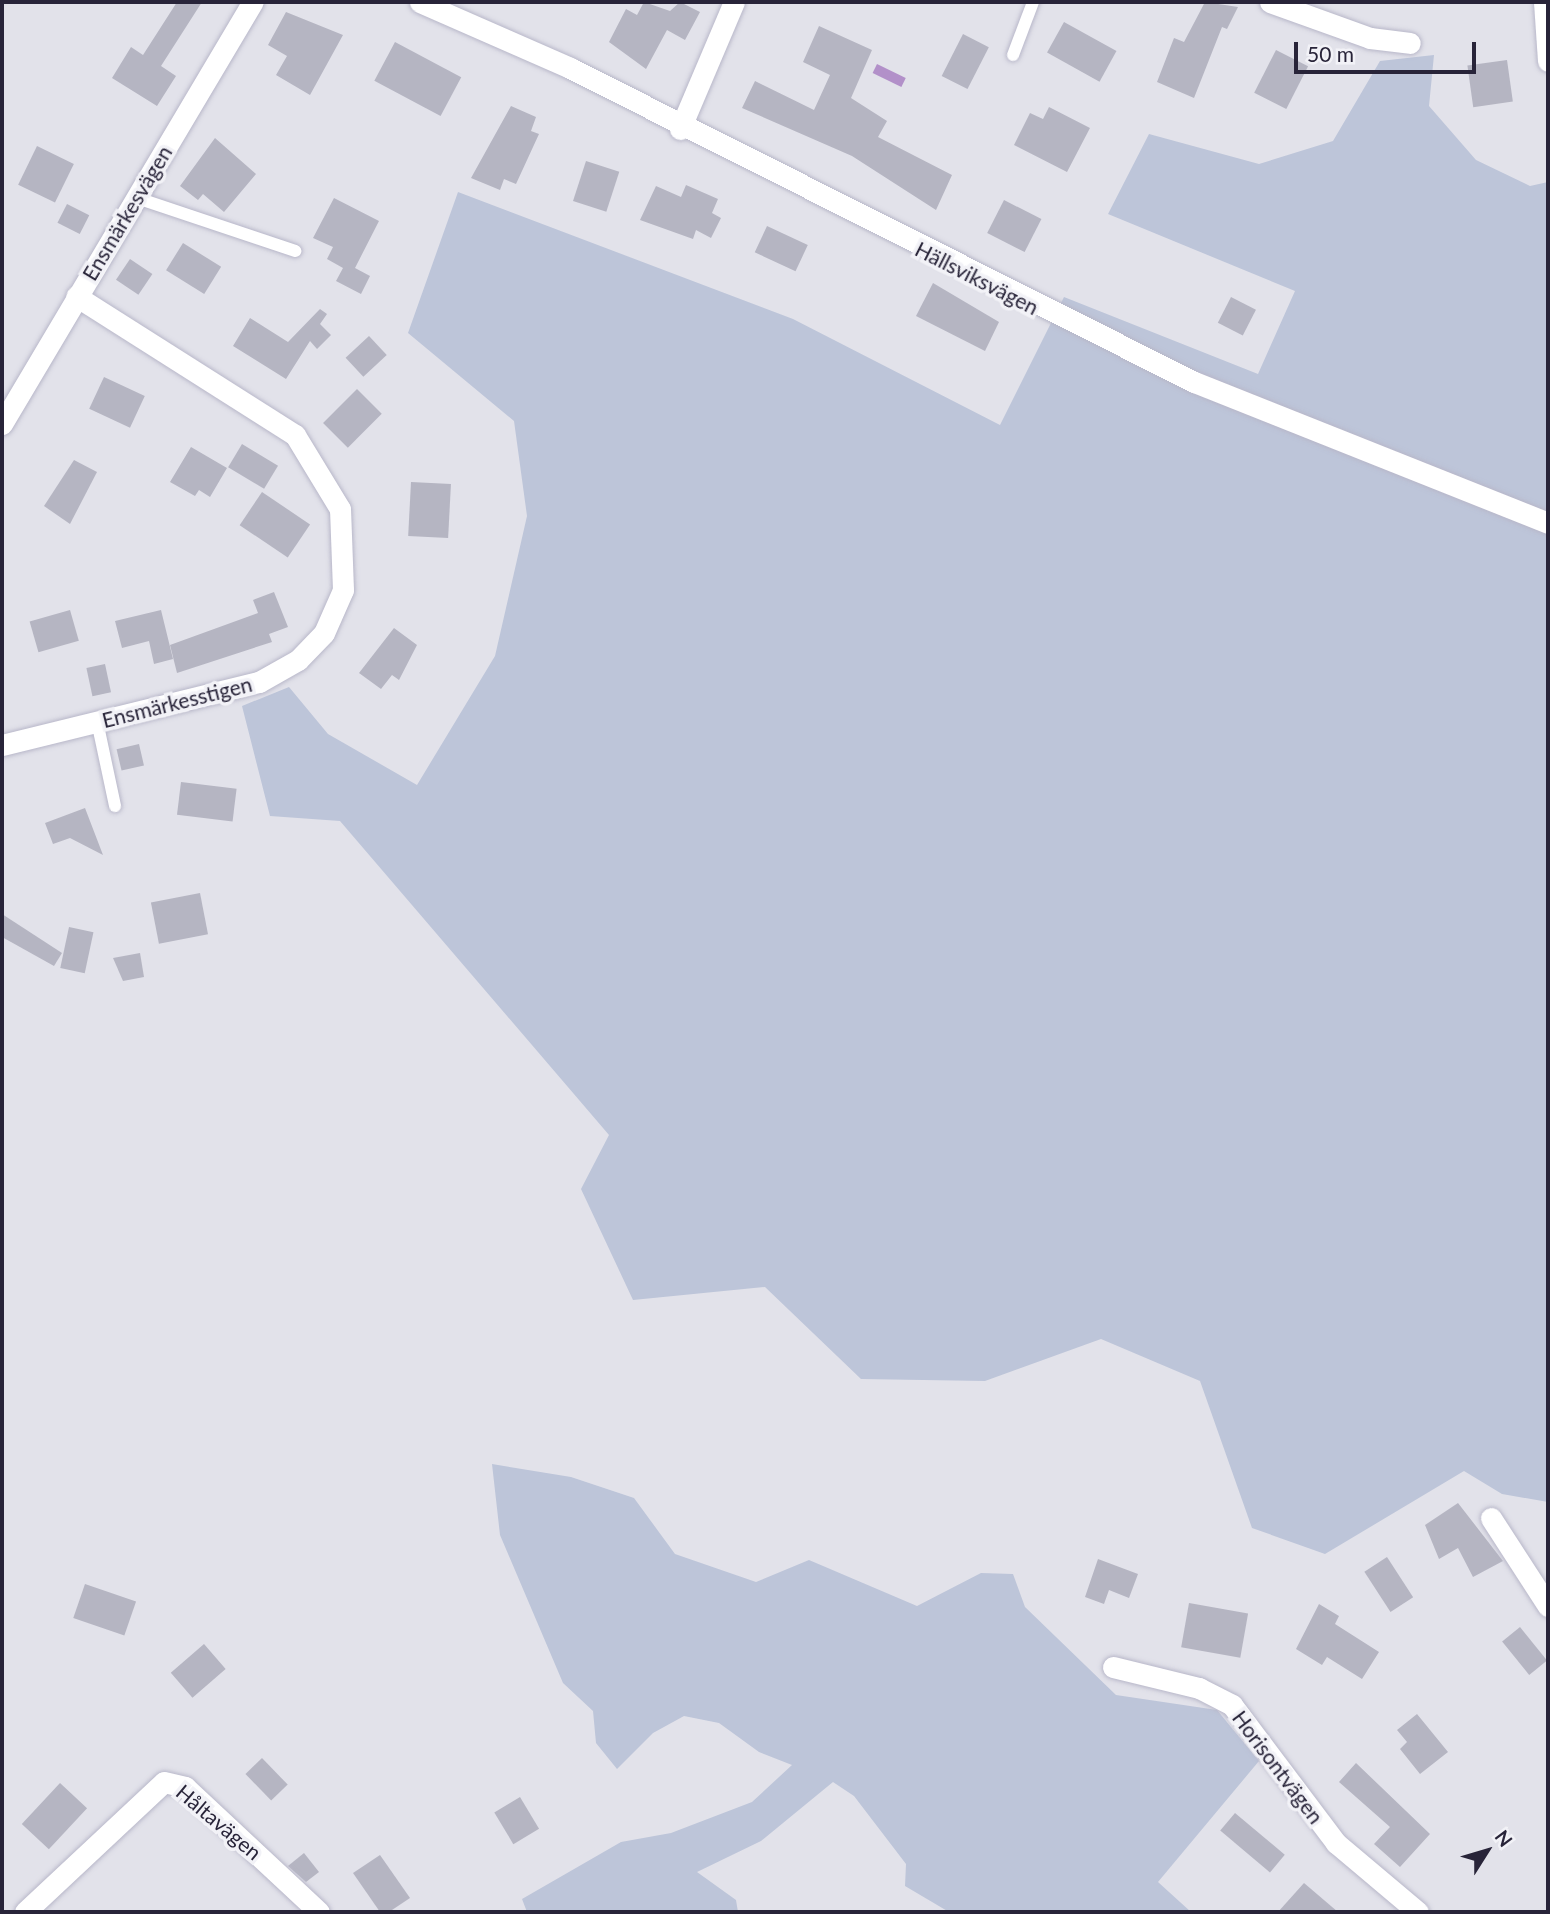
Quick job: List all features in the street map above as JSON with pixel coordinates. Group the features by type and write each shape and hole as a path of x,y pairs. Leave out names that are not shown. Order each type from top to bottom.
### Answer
{"street":[{"name":"Ensmärkesvägen","path":"2,424 254,2"},
{"name":"Hällsviksvägen","path":"420,2 570,68 680,129 1194,382 1548,523"},
{"path":"680,129 734,2"},
{"path":"1270,2 1370,38 1410,43"},
{"path":"1544,2 1548,61"},
{"name":"Ensmärkesstigen","path":"2,745 229,692 298,660 338,611 345,548 340,509 295,435 76,296"},
{"path":"1491,1518 1548,1606"},
{"name":"Horisontvägen","path":"1113,1667 1199,1688 1232,1705 1336,1843 1418,1912"},
{"name":"Håltavägen","path":"25,1912 164,1782 185,1787 319,1912"}],"lane":[{"path":"1013,55 1033,2"},
{"path":"137,198 295,251"},
{"path":"97,721 115,806"}],"shaded area":[{"path":"1434,55 1429,106 1476,160 1530,186 1548,182 1548,1502 1502,1494 1464,1471 1325,1554 1252,1528 1200,1381 1101,1339 985,1381 861,1379 765,1287 633,1300 581,1189 609,1135 340,821 270,816 242,706 289,687 328,734 417,785 495,656 527,516 514,421 408,333 458,192 793,319 1000,425 1064,297 1258,374 1295,291 1108,214 1149,134 1259,164 1333,141 1380,61"},
{"path":"877,64 906,78 901,87 873,73"},
{"path":"492,1464 571,1477 634,1498 675,1554 756,1582 809,1560 917,1606 981,1573 1013,1574 1025,1607 1116,1695 1217,1710 1259,1761 1158,1882 1191,1912 949,1912 905,1886 906,1864 854,1796 833,1782 761,1841 697,1872 736,1900 738,1912 527,1912 522,1899 621,1842 671,1833 752,1802 792,1765 759,1752 719,1723 684,1716 653,1733 617,1769 596,1743 593,1711 563,1683 500,1535"}],"building":[{"path":"177,2 202,2 161,66 176,76 157,106 112,78 131,47 143,55"},
{"path":"644,2 670,11 680,2 700,12 685,40 667,30 646,69 609,42 626,9 637,15"},
{"path":"1205,2 1238,7 1227,29 1222,27 1194,98 1157,82 1174,38 1184,42"},
{"path":"286,12 343,35 310,95 276,75 287,56 268,45"},
{"path":"1064,22 1116,51 1100,82 1047,53"},
{"path":"819,26 872,50 851,98 887,121 878,137 952,175 936,210 852,156 742,108 755,81 814,110 830,75 803,62"},
{"path":"963,34 989,47 968,89 942,76"},
{"path":"395,42 461,77 441,116 374,81"},
{"path":"1276,50 1308,66 1286,109 1254,93"},
{"path":"1507,60 1513,102 1473,107 1467,66"},
{"path":"511,106 536,117 531,131 539,134 516,184 504,179 500,190 471,178"},
{"path":"1049,107 1090,128 1067,172 1014,145 1030,113 1043,119"},
{"path":"215,138 256,174 224,212 203,194 198,200 180,186"},
{"path":"37,146 74,164 55,203 18,185"},
{"path":"586,161 619,172 606,212 573,201"},
{"path":"686,185 718,199 712,213 721,218 711,238 696,230 693,239 640,220 656,186 681,197"},
{"path":"334,198 379,221 355,268 370,276 361,294 336,281 343,268 327,259 333,247 313,238"},
{"path":"1004,200 1041,219 1025,252 987,233"},
{"path":"67,204 89,215 80,234 57,223"},
{"path":"767,226 808,245 796,271 755,252"},
{"path":"183,243 221,267 204,294 166,270"},
{"path":"130,259 152,274 138,295 116,280"},
{"path":"933,283 999,322 985,351 916,316"},
{"path":"1231,297 1256,310 1243,336 1218,323"},
{"path":"320,309 327,314 320,324 331,335 317,349 310,341 286,379 233,346 250,318 288,342"},
{"path":"369,336 387,355 363,377 346,358"},
{"path":"104,377 145,396 130,428 89,409"},
{"path":"357,389 382,414 348,448 323,423"},
{"path":"242,444 278,466 264,489 228,467"},
{"path":"191,447 227,468 210,497 199,490 195,496 170,482"},
{"path":"74,460 97,472 70,524 44,506"},
{"path":"411,482 451,484 448,538 408,536"},
{"path":"262,492 310,524 288,558 240,525"},
{"path":"274,592 288,627 269,634 272,642 177,673 170,645 258,613 253,600"},
{"path":"70,610 79,641 38,652 30,622"},
{"path":"161,610 173,659 154,664 149,641 122,648 115,621"},
{"path":"394,628 417,645 399,680 392,675 381,689 359,673"},
{"path":"105,664 111,692 92,696 86,668"},
{"path":"139,744 144,765 122,771 117,749"},
{"path":"181,782 237,789 233,822 177,815"},
{"path":"85,808 103,855 70,838 53,844 45,823"},
{"path":"200,893 208,934 159,944 151,903"},
{"path":"2,914 62,953 54,966 2,937"},
{"path":"69,927 93,932 85,973 60,968"},
{"path":"140,953 144,977 123,981 113,958"},
{"path":"1458,1503 1503,1561 1473,1577 1458,1548 1439,1559 1425,1525"},
{"path":"1387,1557 1413,1597 1390,1612 1364,1572"},
{"path":"1098,1559 1138,1574 1129,1598 1109,1590 1104,1604 1085,1597"},
{"path":"85,1584 136,1602 124,1636 73,1618"},
{"path":"1189,1603 1248,1613 1240,1658 1181,1647"},
{"path":"1319,1604 1339,1616 1335,1624 1379,1652 1362,1679 1327,1657 1322,1665 1296,1649"},
{"path":"1520,1627 1547,1660 1529,1675 1502,1641"},
{"path":"204,1644 226,1669 192,1698 171,1673"},
{"path":"1417,1714 1448,1752 1420,1774 1400,1749 1407,1742 1397,1730"},
{"path":"262,1758 288,1785 271,1801 245,1774"},
{"path":"1356,1763 1430,1834 1400,1867 1374,1844 1390,1827 1339,1782"},
{"path":"60,1783 87,1808 49,1849 22,1824"},
{"path":"520,1797 539,1829 513,1844 494,1812"},
{"path":"1235,1813 1285,1855 1270,1872 1220,1831"},
{"path":"304,1853 319,1872 306,1882 288,1866"},
{"path":"380,1855 410,1898 389,1912 380,1912 353,1873"},
{"path":"1304,1883 1338,1912 1278,1912"}]}
